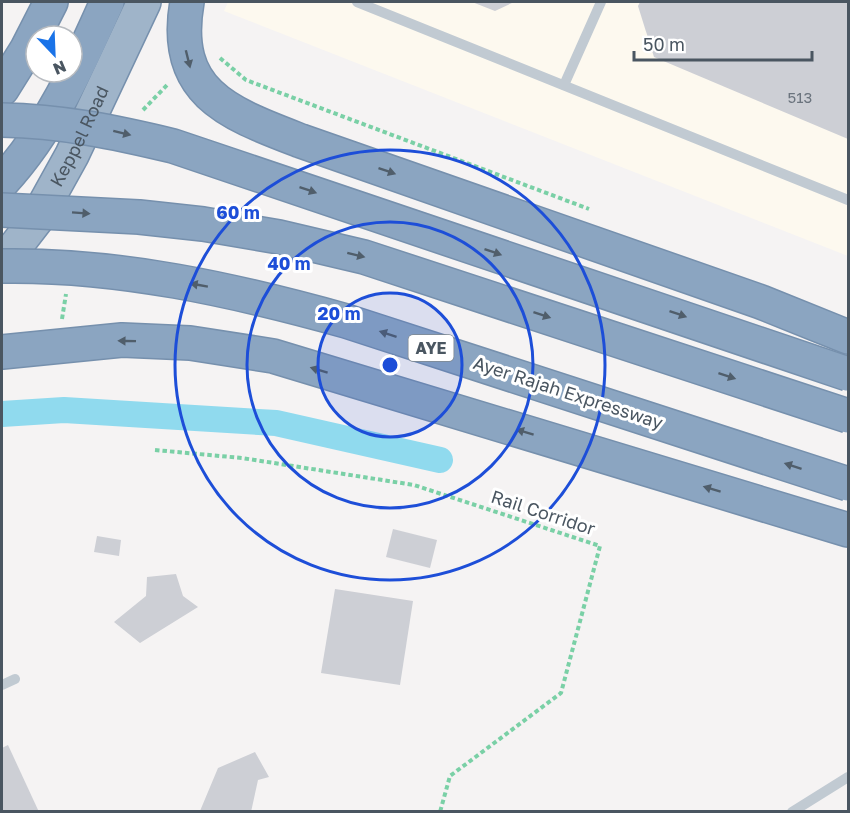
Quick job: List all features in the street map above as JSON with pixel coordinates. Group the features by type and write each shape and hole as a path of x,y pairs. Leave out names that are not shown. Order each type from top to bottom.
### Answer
{"highway":[{"path":"2,89 27,49 51,2"},
{"path":"2,182 35,140 74,78 107,2"},
{"name":"Keppel Road","path":"2,265 36,220 72,155 144,2"},
{"path":"187,2 185,45 189,67 213,99 231,112 301,141 761,302 849,337"},
{"path":"2,120 42,121 108,130 173,146 849,374"},
{"path":"2,210 129,216 203,224 279,237 364,257 849,416"},
{"name":"Ayer Rajah Expressway","path":"2,265 68,268 124,275 265,298 346,321 849,484"},
{"path":"2,352 122,340 190,343 273,356 849,530"}],"lane":[{"path":"357,2 849,200"},
{"path":"564,85 601,2"},
{"path":"2,685 15,680"},
{"path":"792,812 849,777"}],"path":[{"path":"216,55 246,80 590,210"},
{"name":"Rail Corridor","path":"155,450 242,458 414,485 600,546 561,693 450,776 440,812"}],"shaded area":[{"path":"228,2 848,2 848,256 224,11"}],"building":[{"path":"472,2 514,2 495,11"},
{"path":"640,2 848,2 848,139 654,57 638,6"},
{"path":"393,529 437,540 430,568 386,557"},
{"path":"97,536 121,540 119,556 94,552"},
{"path":"176,574 183,596 198,607 140,643 114,622 146,596 147,577"},
{"path":"335,589 413,601 400,685 321,673"},
{"path":"8,745 39,812 2,812 2,748"},
{"path":"255,752 269,777 258,780 251,812 200,811 218,768"}],"waterway":[{"path":"2,414 64,410 276,423 440,460"}]}
